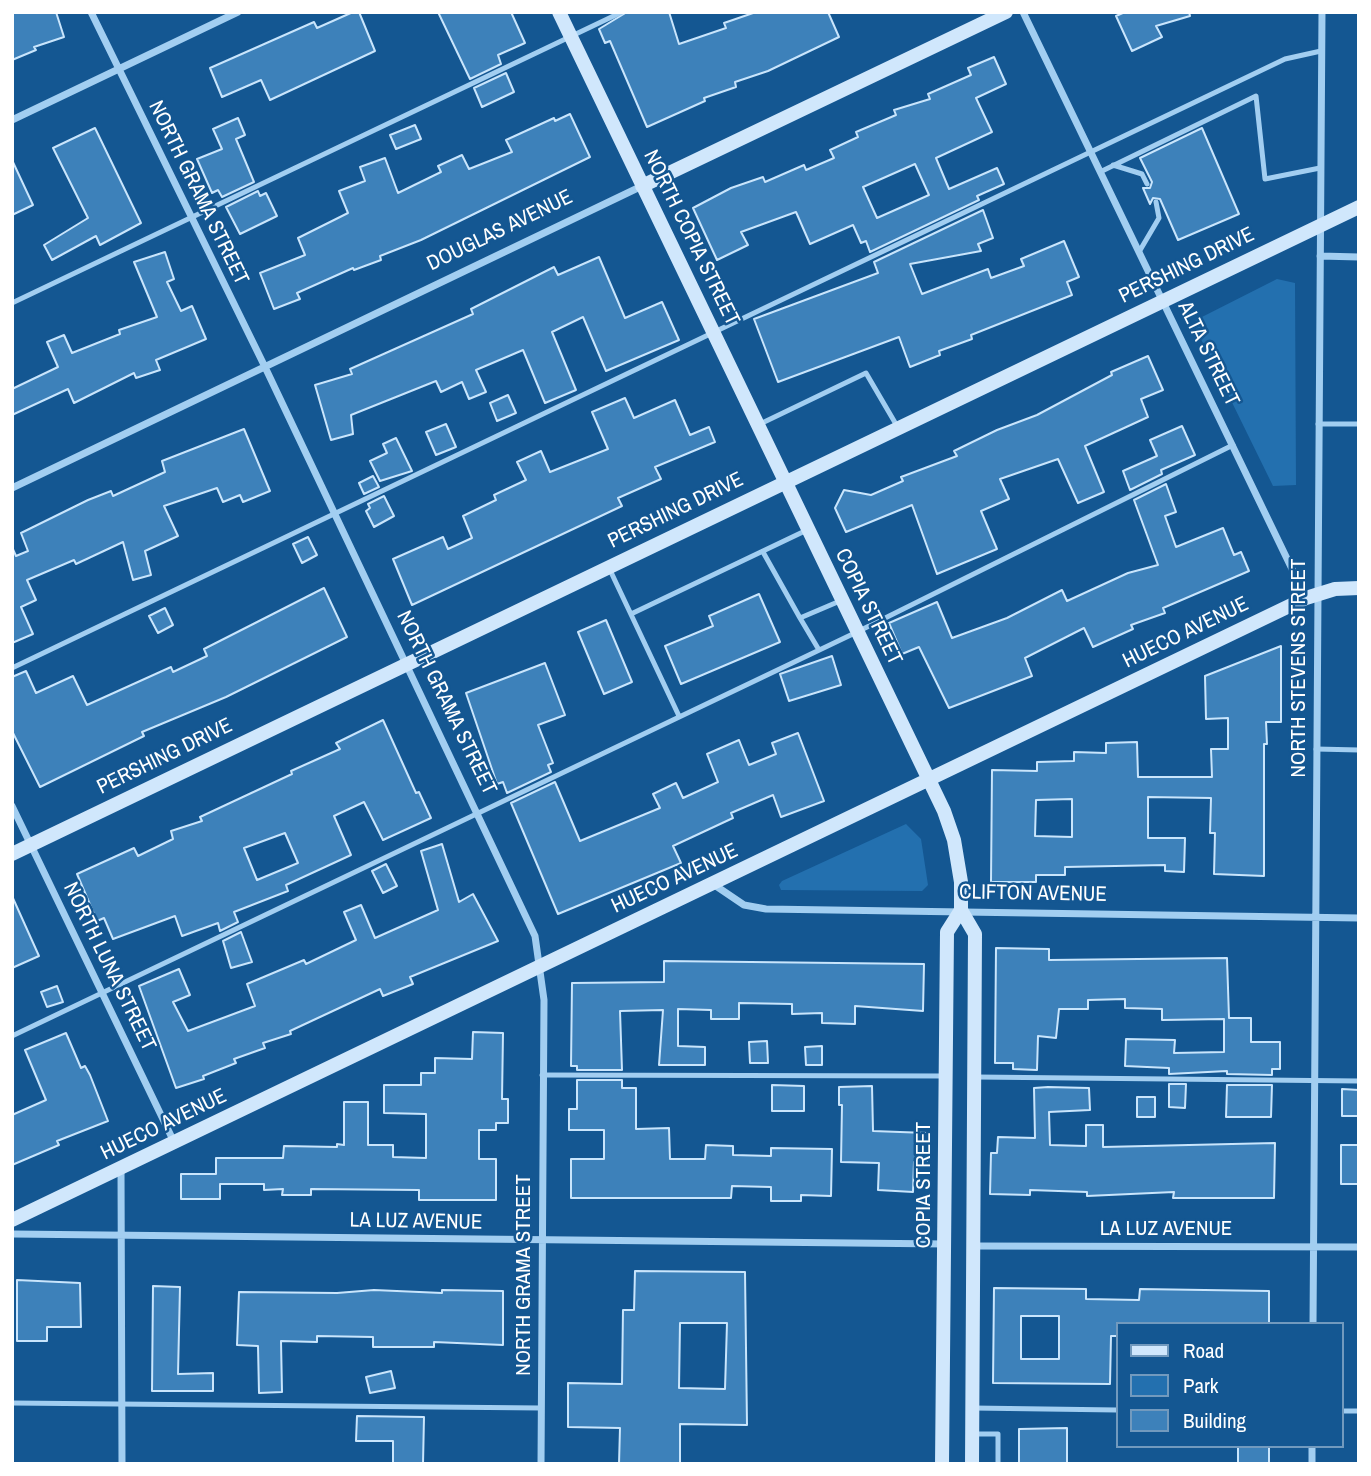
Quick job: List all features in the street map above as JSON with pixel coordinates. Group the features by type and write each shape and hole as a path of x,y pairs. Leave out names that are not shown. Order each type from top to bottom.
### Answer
{"main road":[{"name":"NORTH COPIA STREET","path":"559,12 784,482"},
{"name":"DOUGLAS AVENUE","path":"642,186 1006,12"},
{"name":"PERSHING DRIVE","path":"12,854 1359,206"},
{"name":"COPIA STREET","path":"784,482 929,780 954,840 961,882 961,910 975,934 971,1464"},
{"name":"HUECO AVENUE","path":"12,1220 1312,596 1359,587"},
{"name":"COPIA STREET","path":"942,1464 947,932 961,910"}],"street":[{"name":"NORTH GRAMA STREET","path":"91,12 265,367 535,936 544,1000 541,1464"},
{"path":"12,120 237,12"},
{"name":"ALTA STREET","path":"1023,12 1233,445 1312,596"},
{"name":"NORTH STEVENS STREET","path":"1313,1322 1317,749 1312,596 1318,424 1322,12"},
{"name":"DOUGLAS AVENUE","path":"12,488 642,186"},
{"path":"1320,256 1359,257"},
{"name":"NORTH LUNA STREET","path":"12,806 174,1143"},
{"name":"CLIFTON AVENUE","path":"713,884 744,905 766,909 1359,918"},
{"path":"121,1168 122,1464"},
{"name":"LA LUZ AVENUE","path":"12,1234 945,1244"},
{"name":"LA LUZ AVENUE","path":"973,1246 1359,1247"}],"lane":[{"path":"12,303 622,12"},
{"path":"12,668 1092,154 1285,59 1321,51"},
{"path":"1100,172 1256,96 1265,179 1320,168"},
{"path":"1113,165 1142,174 1147,184"},
{"path":"1139,252 1158,218 1156,202"},
{"path":"757,425 866,373 898,428"},
{"path":"1318,424 1359,424"},
{"path":"12,1036 857,632 1233,445"},
{"path":"631,614 807,530"},
{"path":"763,552 819,650"},
{"path":"608,567 679,716"},
{"path":"800,618 842,601"},
{"path":"1317,749 1359,750"},
{"path":"542,1075 945,1076"},
{"path":"975,1077 1359,1081"},
{"path":"12,1404 541,1408"},
{"path":"972,1408 1116,1409"},
{"path":"972,1434 998,1434 998,1464"}],"green space":[{"path":"1277,279 1295,283 1296,485 1273,486 1194,325 1196,320"},
{"path":"906,824 921,839 928,885 922,891 781,890 779,885 782,881"}],"building":[{"path":"12,12 56,12 64,37 34,47 36,50 12,60"},
{"path":"353,12 359,12 375,51 270,100 261,80 222,97 210,68 314,22 317,28"},
{"path":"438,12 511,12 525,43 498,55 501,64 470,79"},
{"path":"627,12 669,12 679,44 726,28 724,23 756,12 828,12 839,37 768,71 735,82 736,87 704,98 705,101 647,127 610,41 605,43 599,29"},
{"path":"1125,12 1189,12 1190,16 1156,26 1162,37 1132,51 1116,16"},
{"path":"994,57 1006,84 976,98 992,132 936,158 949,189 997,168 1004,184 977,196 979,200 870,252 866,241 861,243 853,225 810,244 796,212 741,232 748,245 717,260 693,208 731,188 763,177 765,182 804,165 806,170 834,158 830,150 858,137 856,132 896,115 894,110 930,99 928,94 971,75 968,68","holes":["915,164 929,195 877,218 863,187"]},
{"path":"506,73 514,92 482,107 474,88"},
{"path":"570,114 590,157 421,240 380,256 381,260 354,270 353,268 297,293 300,299 274,309 260,273 305,255 298,238 348,213 339,191 365,181 360,167 385,158 398,193 441,172 438,166 462,155 469,169 512,152 506,140 554,118 555,121"},
{"path":"238,118 245,135 236,139 254,182 222,197 218,190 212,193 197,159 222,149 213,129"},
{"path":"415,125 421,139 396,149 390,135"},
{"path":"95,128 141,223 100,245 96,236 52,260 44,245 88,218 53,148"},
{"path":"1202,128 1239,214 1178,240 1160,199 1153,198 1150,204 1143,188 1150,188 1152,182 1140,158"},
{"path":"12,160 33,205 12,215"},
{"path":"258,191 260,196 266,193 277,216 240,234 226,207"},
{"path":"983,210 993,238 978,244 981,251 910,264 922,294 988,269 991,278 1024,266 1021,259 1064,241 1079,277 1067,282 1072,295 971,335 972,339 939,351 940,355 910,367 899,337 778,382 754,319 878,273 874,262"},
{"path":"165,252 174,279 167,282 181,311 192,306 206,339 156,360 160,370 136,378 134,373 74,403 68,389 12,415 12,389 58,367 47,342 64,335 72,353 120,334 119,330 157,317 134,262"},
{"path":"599,257 625,318 662,302 679,340 606,371 583,317 552,332 576,390 545,403 523,350 476,370 486,392 469,399 462,382 441,392 436,381 351,415 353,434 331,440 315,385 352,374 350,369 473,314 471,309 554,267 558,275"},
{"path":"1148,356 1163,390 1141,399 1148,417 1085,446 1104,492 1078,503 1058,459 1000,479 1009,499 981,511 997,549 937,574 912,505 846,532 835,508 844,490 871,495 903,481 901,477 957,456 954,451 997,430 1037,415 1112,375 1111,372"},
{"path":"508,395 516,413 497,421 490,403"},
{"path":"625,398 634,418 675,400 690,435 709,427 715,442 655,467 661,479 618,498 622,506 412,605 393,559 443,537 448,549 472,538 463,516 496,500 494,495 526,480 517,462 541,451 550,472 608,449 592,412"},
{"path":"446,424 456,447 436,455 426,432"},
{"path":"1182,426 1195,455 1161,470 1162,474 1130,490 1123,471 1157,456 1150,440"},
{"path":"244,429 270,491 243,502 240,495 223,502 217,488 164,506 178,536 145,551 151,575 133,580 123,542 76,564 74,560 27,580 36,600 21,607 33,634 12,643 12,547 16,556 28,551 21,533 88,500 111,491 113,496 165,472 162,461"},
{"path":"396,438 412,471 380,481 370,461 387,453 383,444"},
{"path":"373,476 379,487 364,494 359,483"},
{"path":"1166,484 1176,512 1165,516 1176,547 1223,528 1234,555 1241,552 1249,571 1163,608 1165,613 1131,625 1133,629 1093,647 1084,628 1025,658 1032,676 949,708 919,647 902,654 889,623 937,602 952,638 1007,618 1062,590 1067,601 1128,573 1158,565 1134,500"},
{"path":"384,496 394,516 374,527 366,511 370,508 368,504"},
{"path":"308,537 317,555 302,563 293,544"},
{"path":"324,588 347,637 226,697 142,732 144,736 40,787 12,731 12,677 26,671 36,693 73,676 87,705 171,667 173,672 207,656 204,649"},
{"path":"759,594 780,642 681,684 665,646 713,626 709,616"},
{"path":"165,608 173,625 158,633 149,616"},
{"path":"606,620 632,682 604,694 578,632"},
{"path":"1281,646 1281,722 1266,722 1267,744 1264,744 1264,876 1214,874 1215,833 1210,833 1211,798 1148,797 1148,838 1185,838 1184,872 1165,871 1165,865 1065,867 1065,875 1036,875 1036,882 991,882 992,770 1037,771 1037,762 1074,761 1074,752 1106,753 1106,743 1137,742 1138,777 1212,777 1211,749 1228,749 1228,718 1206,719 1205,676","holes":["1072,799 1072,837 1035,836 1036,800"]},
{"path":"832,656 841,685 789,701 780,674"},
{"path":"545,663 565,715 538,725 553,763 548,765 551,772 507,793 503,782 497,784 466,693"},
{"path":"383,720 416,793 419,792 431,818 383,840 364,802 334,816 351,855 286,885 288,891 234,912 238,922 220,931 218,923 182,936 175,916 113,939 104,918 97,921 77,874 134,848 138,856 173,839 171,831 202,821 200,817 340,749 336,743","holes":["285,833 298,863 257,880 244,848"]},
{"path":"798,733 824,801 781,817 773,795 731,813 733,818 673,846 681,863 558,914 511,803 555,782 580,841 660,808 653,794 676,783 683,798 718,782 707,754 739,740 749,765 776,754 772,743"},
{"path":"442,844 459,902 473,894 498,941 410,977 413,984 383,996 380,989 290,1031 291,1034 263,1043 265,1048 234,1059 236,1063 203,1076 204,1079 176,1088 139,986 179,969 190,995 173,1002 188,1031 255,1006 247,984 304,960 306,964 356,940 344,912 361,905 375,938 438,910 421,851"},
{"path":"386,864 397,886 383,893 372,871"},
{"path":"12,896 39,956 12,968"},
{"path":"241,932 252,962 231,968 223,941"},
{"path":"996,948 1049,949 1049,960 1227,958 1229,1018 1251,1018 1251,1042 1280,1042 1280,1069 1272,1069 1272,1075 1227,1074 1227,1071 1169,1074 1169,1068 1125,1066 1126,1039 1175,1040 1174,1053 1224,1052 1224,1019 1162,1020 1162,1009 1125,1008 1125,999 1088,1000 1088,1009 1059,1009 1056,1038 1038,1036 1037,1070 1013,1069 1013,1063 995,1063"},
{"path":"664,961 924,964 923,1011 855,1006 855,1024 822,1023 822,1013 792,1014 792,1004 739,1003 739,1019 711,1019 711,1010 678,1009 678,1046 705,1047 705,1065 659,1065 663,1010 620,1011 622,1070 577,1070 577,1066 571,1066 572,983 664,982"},
{"path":"57,986 63,1002 47,1007 41,992"},
{"path":"473,1032 503,1033 502,1099 508,1099 508,1123 496,1123 496,1130 479,1130 479,1159 496,1159 496,1200 419,1200 419,1190 311,1189 311,1195 282,1195 283,1189 264,1190 264,1184 220,1184 220,1199 181,1199 181,1174 216,1174 216,1158 283,1158 284,1146 344,1145 344,1102 368,1102 368,1145 393,1145 393,1157 426,1158 426,1114 384,1113 384,1085 421,1085 421,1073 435,1073 435,1058 472,1059"},
{"path":"66,1033 81,1068 85,1066 90,1075 108,1121 57,1141 59,1145 12,1165 12,1115 46,1100 25,1050"},
{"path":"767,1041 768,1063 750,1063 749,1042"},
{"path":"822,1046 822,1065 806,1065 805,1047"},
{"path":"577,1080 622,1080 622,1088 636,1088 636,1129 669,1128 670,1159 705,1159 706,1145 733,1146 733,1155 771,1156 771,1148 832,1149 831,1196 801,1195 801,1201 771,1201 771,1187 732,1186 731,1198 571,1198 571,1159 604,1159 604,1130 569,1130 569,1109 577,1109"},
{"path":"1169,1084 1186,1084 1185,1108 1169,1107"},
{"path":"772,1085 804,1086 804,1111 772,1111"},
{"path":"1227,1085 1272,1085 1271,1117 1226,1117"},
{"path":"872,1086 873,1131 927,1133 927,1163 914,1162 913,1192 878,1190 879,1163 841,1162 842,1105 839,1105 839,1087"},
{"path":"1034,1088 1089,1088 1090,1110 1049,1112 1050,1145 1086,1146 1086,1125 1103,1125 1103,1147 1275,1143 1274,1198 1173,1198 1174,1192 1087,1196 1087,1192 1030,1190 1030,1195 990,1194 991,1153 997,1153 998,1137 1035,1138"},
{"path":"1342,1089 1359,1090 1359,1116 1342,1116"},
{"path":"1137,1097 1155,1097 1155,1117 1137,1117"},
{"path":"1341,1145 1359,1145 1359,1184 1341,1184"},
{"path":"635,1271 745,1272 747,1425 680,1424 680,1464 619,1464 620,1428 568,1427 568,1383 622,1384 623,1310 634,1310","holes":["680,1323 727,1323 725,1389 679,1388"]},
{"path":"17,1280 80,1283 81,1327 47,1327 47,1341 17,1341"},
{"path":"153,1286 180,1287 178,1374 213,1373 213,1391 152,1391"},
{"path":"994,1288 1086,1289 1086,1299 1139,1300 1140,1289 1269,1291 1269,1322 1116,1322 1116,1336 1111,1336 1110,1384 993,1383","holes":["1021,1316 1059,1316 1059,1359 1021,1359"]},
{"path":"374,1290 442,1293 442,1290 503,1291 503,1345 434,1342 434,1347 373,1347 373,1337 317,1336 317,1342 281,1341 282,1392 259,1393 258,1346 237,1345 239,1292 337,1293"},
{"path":"391,1371 395,1388 370,1393 366,1377"},
{"path":"357,1416 424,1417 423,1464 393,1464 393,1441 356,1441"},
{"path":"1067,1428 1067,1464 1019,1464 1019,1429"},
{"path":"1238,1448 1269,1448 1269,1464 1238,1464"}]}
